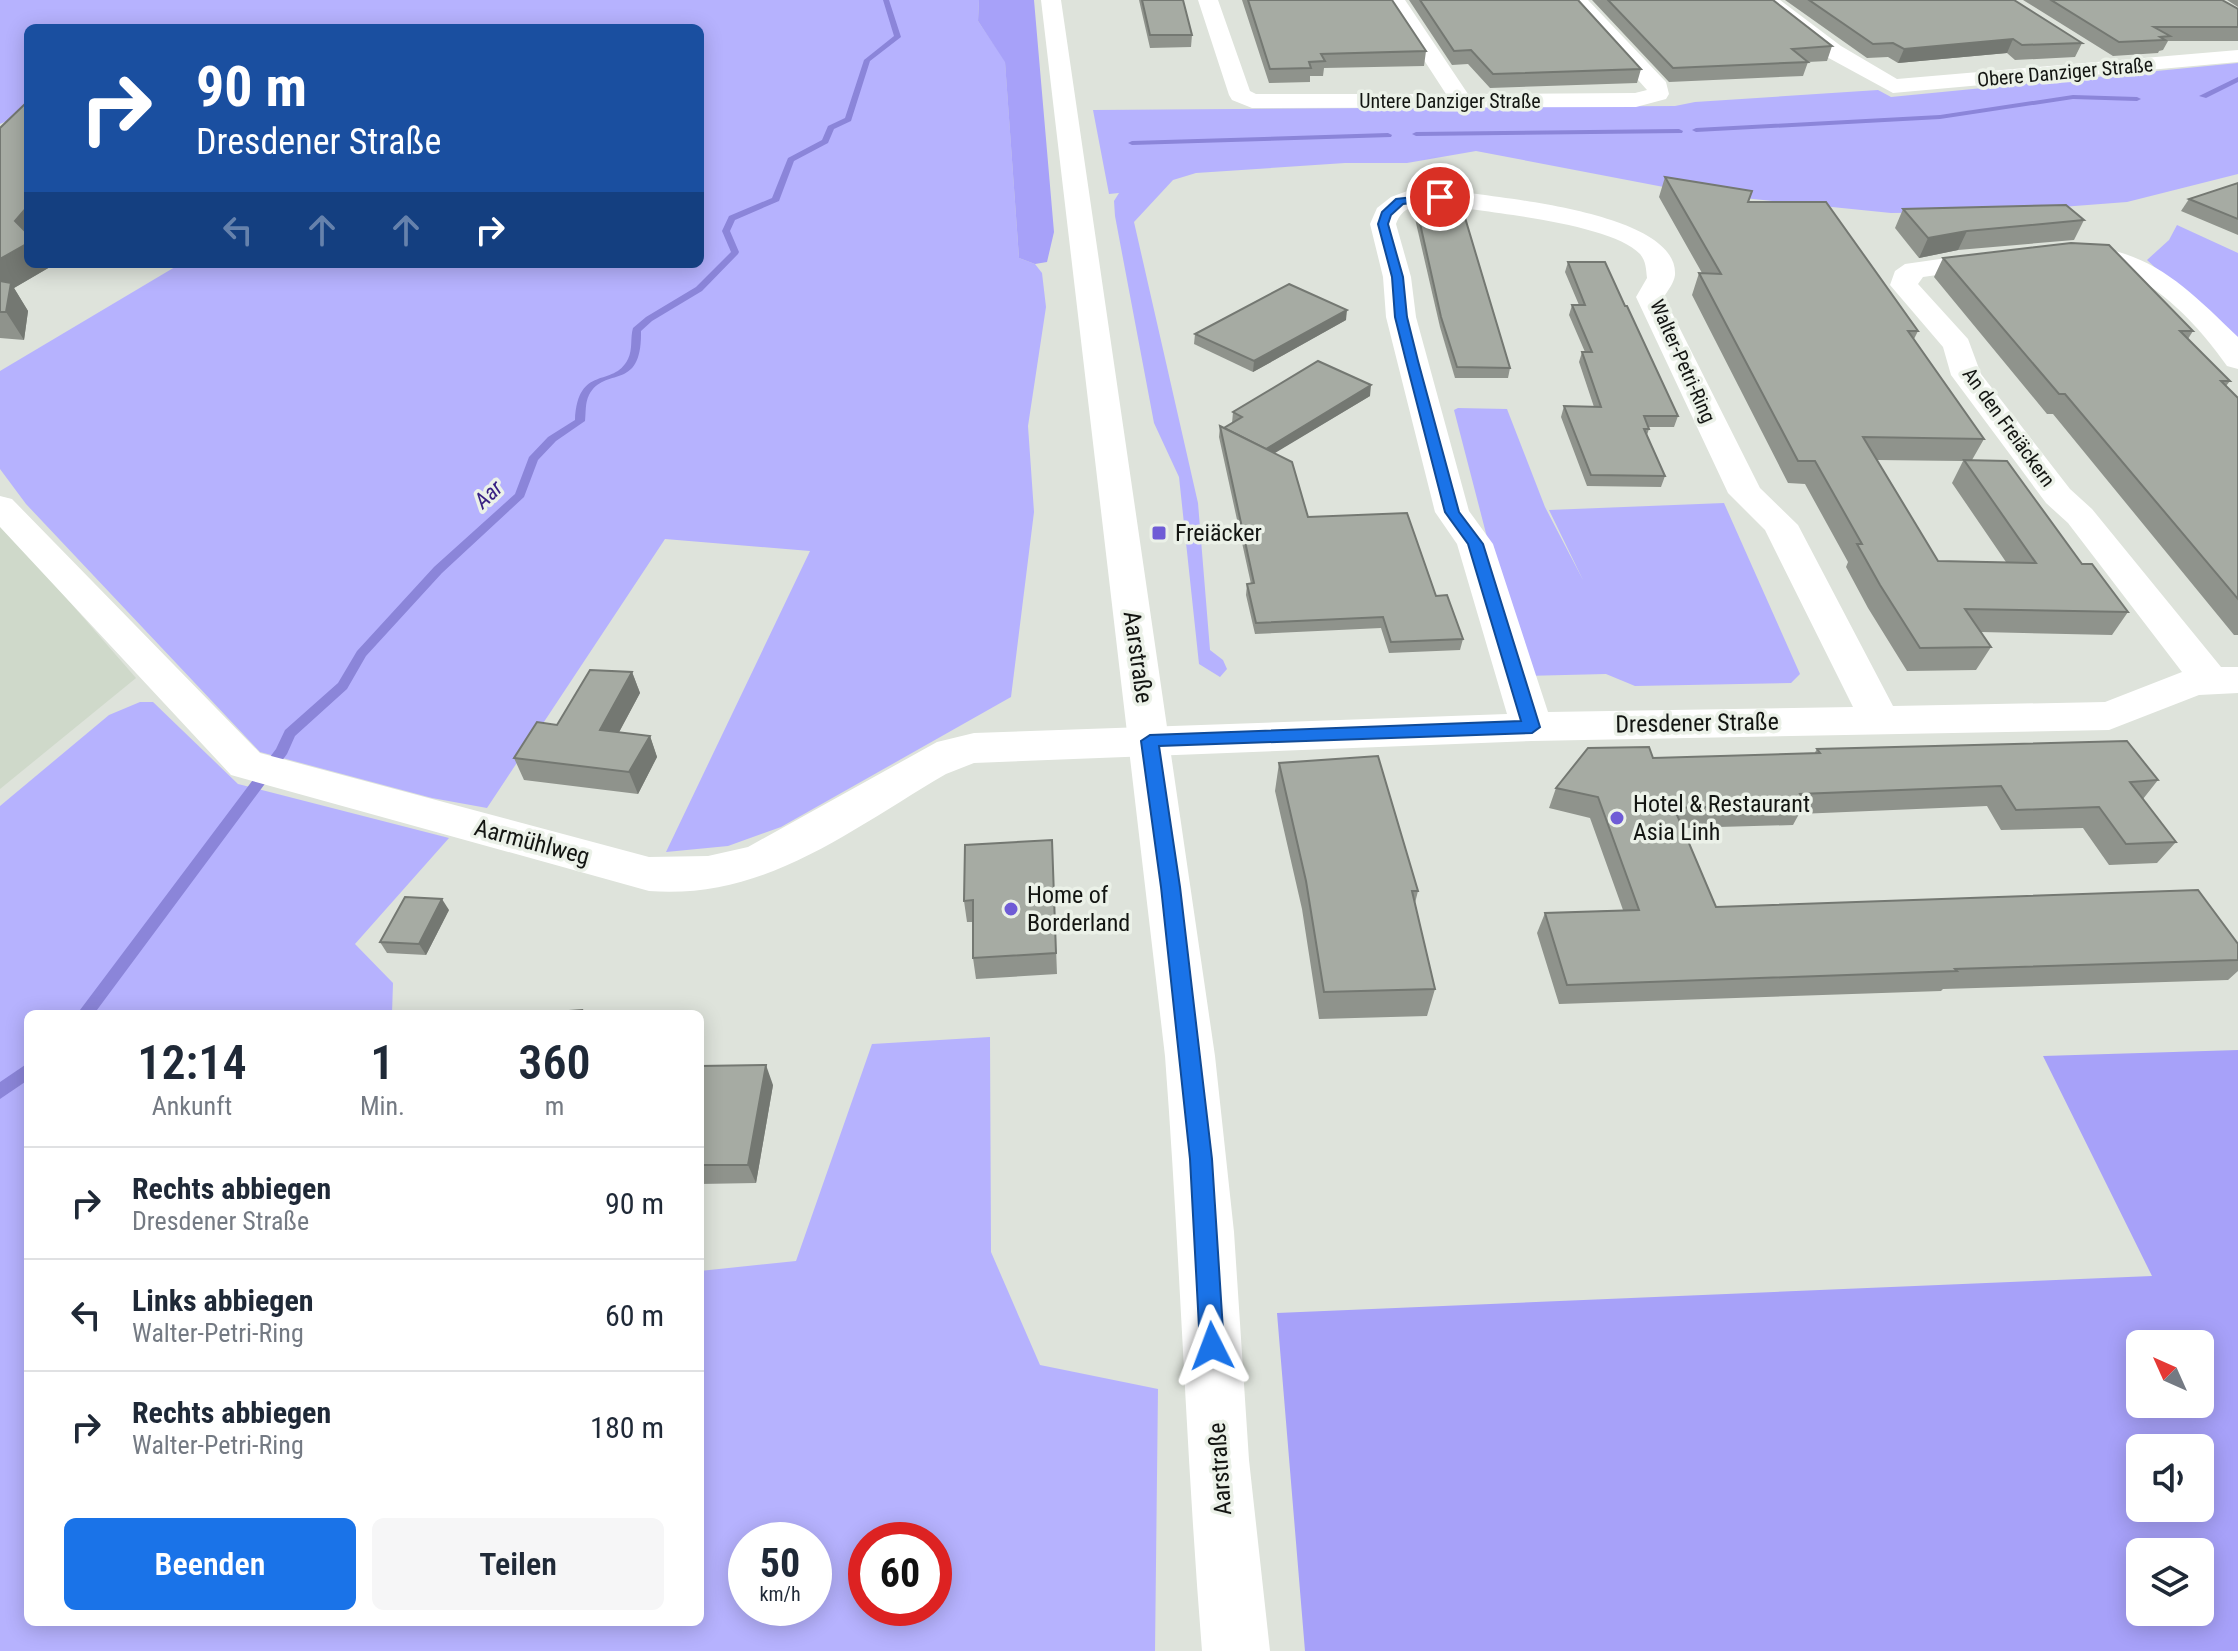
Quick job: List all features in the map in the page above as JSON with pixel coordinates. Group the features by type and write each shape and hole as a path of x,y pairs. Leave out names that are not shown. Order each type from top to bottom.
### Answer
{"street":[{"name":"Aarstraße","path":"1051,0 1170,887 1201,1159 1218,1460 1236,1651"},
{"name":"Untere Danziger Straße","path":"1208,0 1240,95 1247,100 1636,100 1653,97 1660,92 1577,0"},
{"path":"1395,0 1462,101"},
{"name":"Obere Danziger Straße","path":"1767,0 1833,51 1893,86 2238,56"},
{"path":"2083,50 2110,67"},
{"name":"Walter-Petri-Ring","path":"1532,727 1475,544 1452,512 1401,317 1397,277 1383,224 1386,214 1393,207 1410,198 1462,199 1593,222 1629,235 1654,252 1660,265 1661,278 1650,297 1745,493 1780,525 1880,719"},
{"name":"An den Freiäckern","path":"2224,680 2080,516 2058,496 1966,375 1957,345 1904,285 1905,277 1915,270 2087,251 2129,261 2159,278 2234,350 2238,360"},
{"name":"Aarmühlweg","path":"0,506 246,764 649,874 677,877 743,868 952,752 1057,742 1150,741"},
{"name":"Dresdener Straße","path":"1150,741 1532,727 2109,716 2194,682 2224,680"}],"shaded area":[{"path":"0,0 979,0 978,21 1005,61 1019,258 1035,264 1042,273 1046,307 1028,426 1034,512 1011,697 781,827 728,846 666,852 810,551 665,539 487,808 432,798 260,752 26,504 0,469 0,371 173,268 704,268 704,24 24,24 24,114 0,124"},
{"path":"979,0 1034,0 1054,232 1047,262 1035,264 1019,258 1005,62 978,21"},
{"path":"2238,63 2238,174 2127,202 1995,212 1891,213 1695,193 1476,151 1407,163 1345,163 1196,173 1173,180 1134,222 1198,503 1210,650 1223,660 1227,669 1220,677 1199,664 1179,477 1154,423 1115,216 1114,201 1119,193 1109,194 1093,110 1675,106 1695,102 1878,90 1891,97"},
{"path":"2177,225 2238,253 2238,344 2147,260 2169,240"},
{"path":"1507,409 1545,507 1583,580 1549,510 1724,503 1800,674 1791,683 1635,686 1606,674 1523,676 1454,410"},
{"path":"0,522 136,678 0,789"},
{"path":"140,702 153,702 238,784 449,838 355,944 393,983 392,1010 24,1010 24,1626 704,1626 704,1271 796,1261 872,1044 990,1037 991,1252 1040,1365 1158,1389 1155,1651 0,1651 0,806 109,715"},
{"path":"2238,1050 2238,1651 1305,1651 1277,1313 2152,1276 2043,1056"}],"building":[{"path":"1142,0 1183,0 1192,35 1150,35"},
{"path":"1248,0 1392,0 1426,51 1321,54 1325,61 1309,62 1311,68 1270,69"},
{"path":"1420,0 1578,0 1641,69 1493,74 1471,50 1454,51"},
{"path":"1608,0 1773,0 1832,46 1792,49 1808,62 1673,68"},
{"path":"1809,0 2014,0 2082,43 2022,45 2013,39 1904,49 1893,43 1873,44"},
{"path":"2051,0 2222,0 2238,9 2238,27 2154,27 2170,36 2160,37 2165,40 2119,42"},
{"path":"24,105 24,211 15,221 24,230 24,245 0,259 0,128"},
{"path":"1665,177 1752,191 1748,202 1826,202 1918,331 1908,331 1984,439 1863,437 1938,561 2036,563 1964,460 2007,461 2082,564 2092,564 2128,612 1965,609 1991,647 1920,648 1880,585 1857,544 1862,544 1815,461 1798,461 1699,273 1721,274"},
{"path":"2238,183 2238,219 2189,199"},
{"path":"1441,198 1460,201 1510,368 1457,367 1441,317 1415,201"},
{"path":"2066,205 2084,220 1967,231 1928,238 1903,209"},
{"path":"2071,243 2109,245 2193,331 2180,331 2230,381 2221,381 2238,398 2238,599 2065,394 2059,394 1943,258"},
{"path":"1568,262 1605,262 1678,416 1644,416 1649,429 1644,429 1665,476 1591,475 1564,406 1601,407 1582,352 1592,352 1572,305 1585,305"},
{"path":"0,281 11,283 6,312 0,312"},
{"path":"1289,284 1347,310 1254,361 1195,334"},
{"path":"1318,361 1371,385 1266,449 1224,428 1242,417 1233,412"},
{"path":"1220,426 1292,462 1308,517 1407,513 1436,596 1447,595 1463,639 1391,642 1383,617 1256,623 1247,584 1254,583"},
{"path":"590,670 632,672 600,730 650,736 629,772 514,758 537,722 557,725"},
{"path":"2127,741 2158,780 2130,782 2176,842 2126,844 2099,807 2016,810 2001,786 1800,794 1805,804 1674,808 1716,907 2198,890 2238,944 2238,960 1567,985 1545,913 1639,910 1598,797 1556,788 1588,748 1649,747 1653,758 1820,753 1817,749"},
{"path":"1378,756 1418,891 1412,891 1435,989 1324,992 1306,881 1279,763"},
{"name":"Home of Borderland","path":"1052,840 1056,953 973,958 973,900 964,901 965,845"},
{"path":"405,897 442,899 419,944 380,942"},
{"path":"766,1065 748,1165 704,1165 704,1066"}],"waterway":[{"name":"Aar","path":"88,1010 282,751 290,733 343,686 361,654 438,570 520,495 533,459 552,439 580,421 585,392 592,385 628,367 635,354 636,330 699,289 735,252 726,231 732,218 776,199 791,160 825,141 831,128 848,119 867,60 898,37 886,0"},
{"path":"2203,96 2238,79"},
{"path":"1696,130 1940,117 2073,97 2137,99"},
{"path":"1416,134 1679,131"},
{"path":"1132,143 1388,135"},
{"name":"Aar","path":"0,1092 24,1073"}],"place":[{"name":"Freiäcker","path":"1159,533"},
{"name":"Hotel & Restaurant Asia Linh","path":"1617,818"},
{"name":"Home of Borderland","path":"1011,909"}],"route":[{"path":"1212,1346 1201,1159 1150,741 1532,727 1475,544 1452,512 1401,317 1397,277 1383,224 1386,214 1400,202 1410,198 1440,197"}]}
